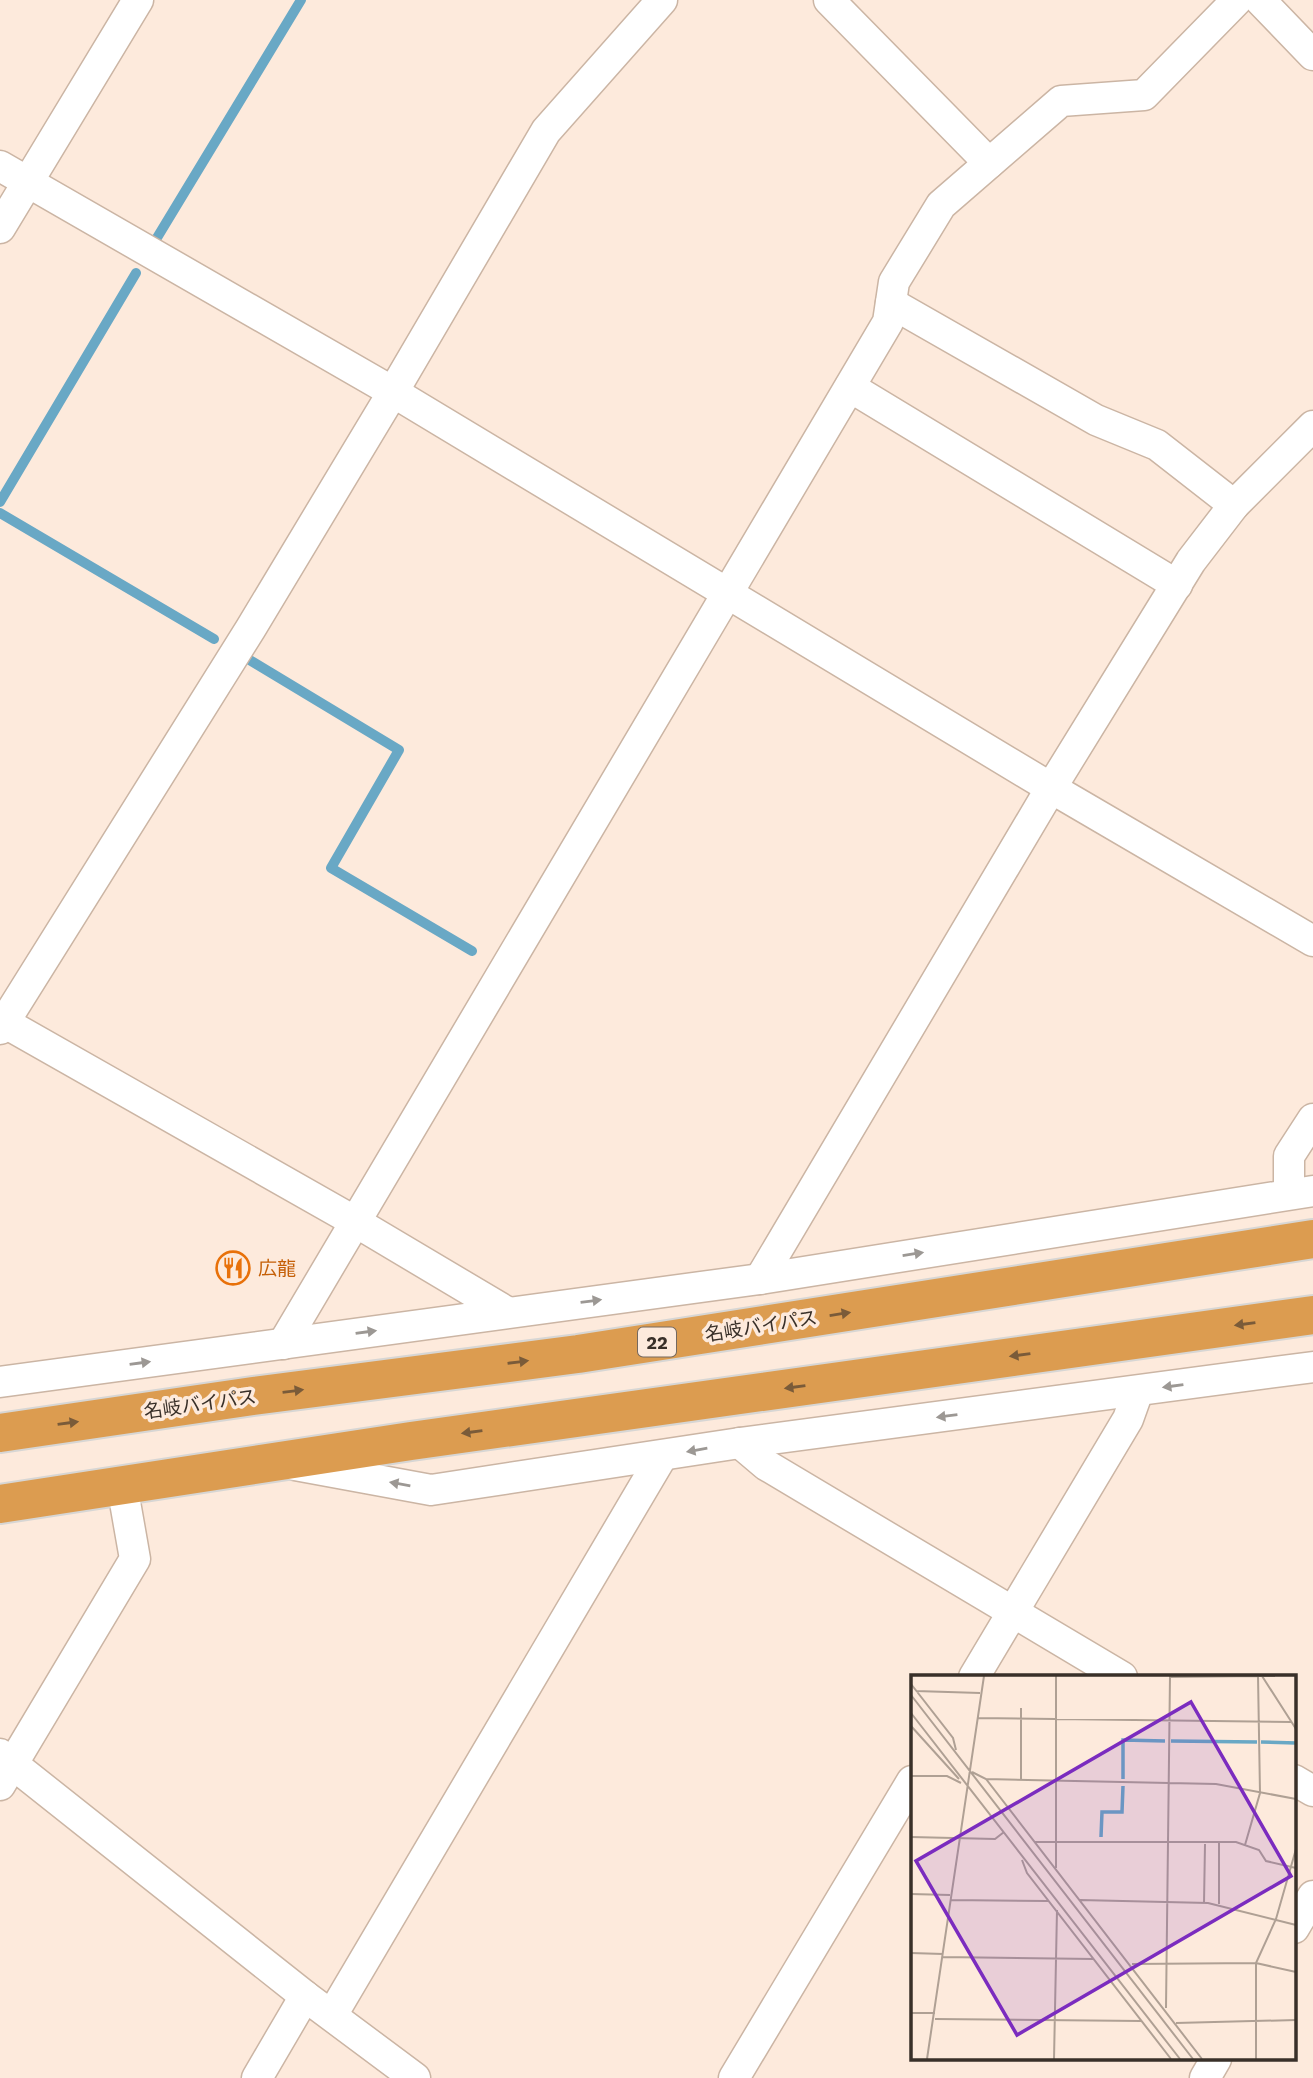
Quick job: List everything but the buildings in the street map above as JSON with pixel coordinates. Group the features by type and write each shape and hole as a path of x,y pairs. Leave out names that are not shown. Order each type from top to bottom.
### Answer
{"highway":[{"name":"名岐バイパス","path":"0,1433 267,1394 592,1352 1313,1239"},
{"path":"0,1504 411,1441 1313,1315"}],"street":[{"path":"0,228 138,0"},
{"path":"507,1312 354,1221 1,1024 244,639 546,131 662,0"},
{"path":"829,0 989,163"},
{"path":"283,1344 888,322 894,282 941,205 1061,101 1144,95 1237,0"},
{"path":"1260,0 1313,55"},
{"path":"0,166 393,392 1051,788 1313,940"},
{"path":"891,303 1096,420 1157,445 1234,505"},
{"path":"850,387 1177,585"},
{"path":"760,1279 1051,788 1191,561 1234,505 1313,426"},
{"path":"0,1382 760,1279 1301,1192 1289,1156 1313,1119"},
{"path":"277,1462 431,1490 662,1457 740,1443 1313,1367"},
{"path":"975,1675 1128,1419 1138,1391"},
{"path":"740,1443 766,1465 1119,1675"},
{"path":"332,2015 662,1457"},
{"path":"122,1485 135,1559 4,1768 415,2078"},
{"path":"1296,1781 1313,1791"},
{"path":"734,2078 911,1783"},
{"path":"1296,1925 1313,1896"},
{"path":"257,2078 306,1996"},
{"path":"1205,2078 1215,2060"}],"waterway":[{"path":"152,246 301,0"},
{"path":"0,502 136,273"},
{"path":"0,513 214,639"},
{"path":"243,656 399,750 331,868 472,951"}],"place":[{"name":"広龍","path":"233,1268"}]}
